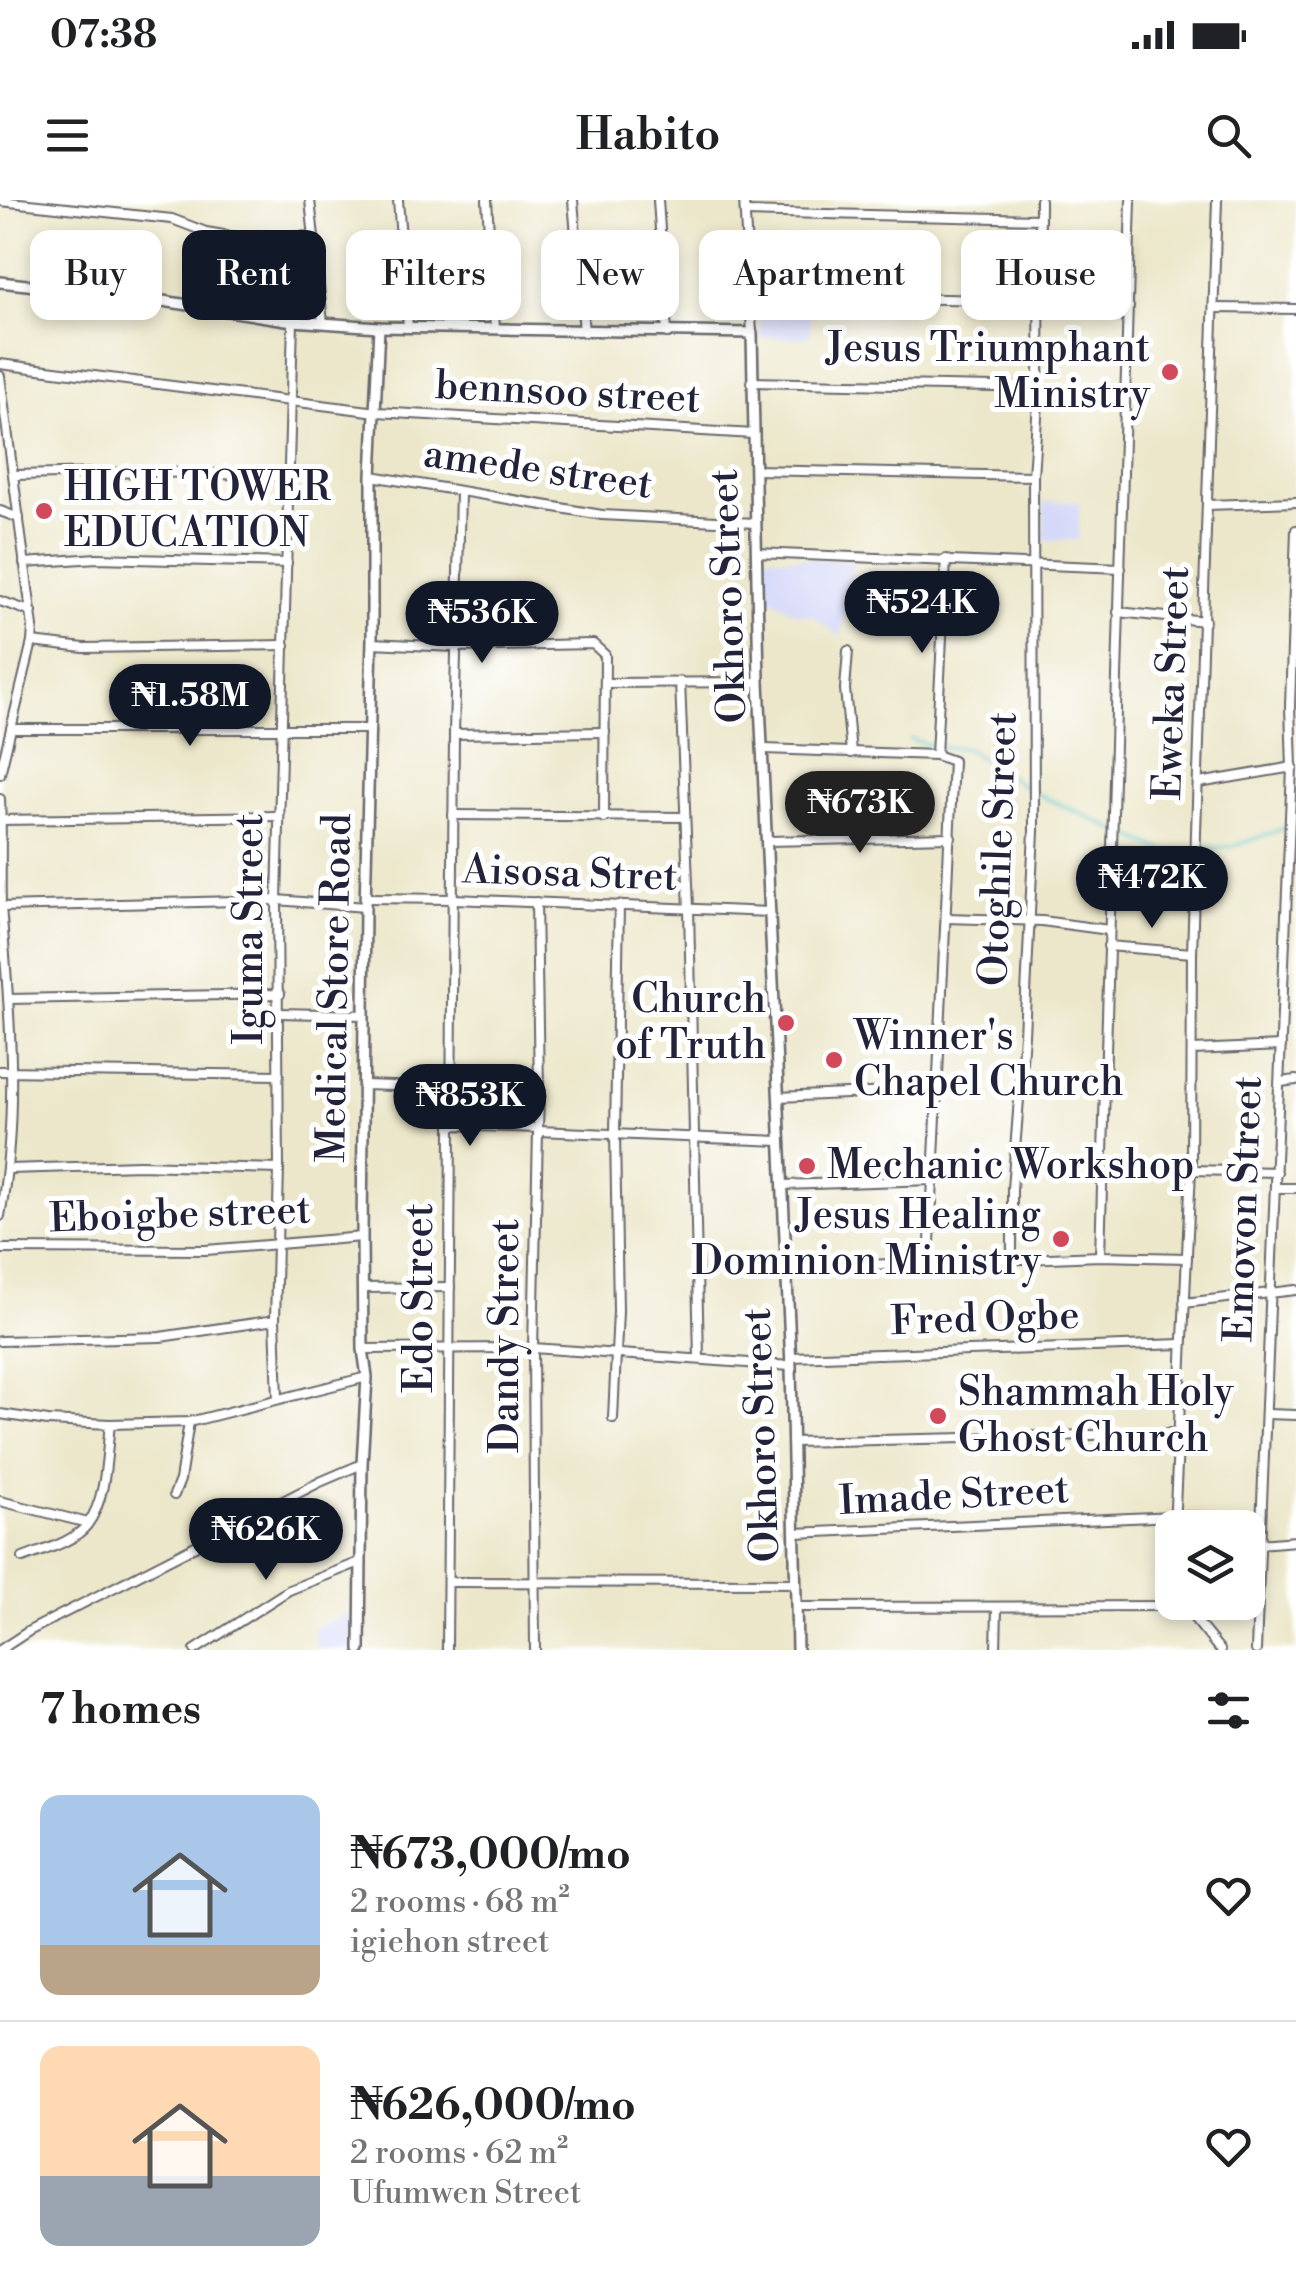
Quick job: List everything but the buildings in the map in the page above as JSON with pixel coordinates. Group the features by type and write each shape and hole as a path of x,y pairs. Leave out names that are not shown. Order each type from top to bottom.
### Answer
{"street":[{"path":"310,200 312,230"},
{"path":"398,200 408,327"},
{"path":"487,200 495,328"},
{"path":"573,200 584,332"},
{"path":"658,200 667,333"},
{"name":"Okhoro Street","path":"744,200 746,230"},
{"name":"Otoghile Street","path":"1040,200 1040,230"},
{"path":"1130,230 1131,200"},
{"name":"Eweka Street","path":"1174,1510 1190,1170 1192,953 1217,200"},
{"path":"0,201 172,218 201,230"},
{"path":"745,212 1040,219"},
{"path":"0,282 293,321 379,327 752,333"},
{"path":"1214,308 1296,309"},
{"name":"Okhoro Street","path":"751,320 759,682 791,1362 798,1650"},
{"name":"Otoghile Street","path":"1012,1260 1012,1189 1034,831 1033,476 1041,320"},
{"path":"1100,1256 1129,320"},
{"name":"Iguma Street","path":"278,1398 277,900 293,321"},
{"name":"Medical Store Road","path":"360,1650 367,1377 362,1288 364,1015 372,476 379,327"},
{"name":"bennsoo street","path":"0,364 377,412 754,434"},
{"path":"0,376 2,415 32,612 32,642 0,774"},
{"path":"751,382 1039,388"},
{"path":"755,470 1033,476"},
{"path":"14,475 152,472 287,476"},
{"name":"amede street","path":"372,476 602,514 755,523"},
{"name":"Edo Street","path":"447,1650 453,815 460,493"},
{"path":"1207,505 1296,502"},
{"path":"0,511 18,518"},
{"name":"Emovon Street","path":"1261,1510 1284,986 1292,904 1296,530"},
{"path":"756,553 1121,568"},
{"path":"24,563 97,558 287,563"},
{"path":"936,755 946,558"},
{"path":"0,600 32,612"},
{"path":"1118,612 1205,621"},
{"path":"874,618 942,625"},
{"path":"32,642 84,648 285,645"},
{"path":"372,642 455,648 594,644 605,656 604,818"},
{"path":"848,651 845,689 850,753"},
{"path":"680,680 699,1359"},
{"path":"606,683 759,682"},
{"path":"12,729 369,728"},
{"path":"454,734 605,732"},
{"path":"764,749 936,755 953,762 929,1263"},
{"path":"1199,782 1294,767"},
{"path":"0,799 10,1051 9,1170 0,1216"},
{"path":"453,815 685,817"},
{"path":"1,820 279,816"},
{"path":"768,841 951,836"},
{"name":"Aisosa Stret","path":"2,907 277,900 366,903 453,898 770,912"},
{"name":"Dandy Street","path":"535,1650 536,902"},
{"path":"613,1418 618,1311 618,905"},
{"path":"946,918 1109,930"},
{"path":"1108,946 1192,953"},
{"path":"1284,986 1296,986"},
{"path":"8,999 280,994"},
{"path":"280,1013 364,1015"},
{"path":"1193,1050 1281,1046"},
{"path":"0,1047 10,1051"},
{"path":"0,1071 279,1074"},
{"path":"1281,1082 1296,1080"},
{"path":"364,1085 451,1088"},
{"path":"778,1098 937,1090"},
{"path":"451,1125 780,1141"},
{"path":"9,1170 140,1165 279,1169"},
{"path":"1190,1170 1277,1172"},
{"path":"783,1185 933,1180"},
{"path":"1276,1188 1296,1188"},
{"name":"Eboigbe street","path":"0,1250 137,1252 362,1237"},
{"path":"786,1268 1100,1256 1187,1258"},
{"path":"362,1288 450,1286"},
{"path":"1184,1303 1296,1290"},
{"path":"0,1341 160,1337 275,1320"},
{"name":"Fred Ogbe","path":"363,1349 533,1348 791,1362 1182,1344"},
{"path":"0,1414 110,1424 188,1422 367,1377"},
{"path":"1266,1414 1296,1415"},
{"path":"174,1496 188,1422"},
{"path":"23,1558 59,1544 88,1524 101,1494 110,1424"},
{"path":"792,1442 1179,1433"},
{"path":"0,1650 29,1631 362,1464"},
{"path":"0,1501 88,1524"},
{"name":"Imade Street","path":"796,1533 1155,1517"},
{"path":"1265,1543 1296,1540"},
{"path":"195,1650 289,1590 360,1562"},
{"path":"448,1582 796,1584"},
{"path":"797,1608 1155,1605"},
{"path":"996,1650 998,1608"},
{"path":"1195,1620 1220,1650"},
{"name":"Emovon Street","path":"1256,1650 1257,1620"}],"shaded area":[{"path":"760,320 810,320 810,338 760,337"},
{"path":"1044,502 1079,502 1079,540 1044,540"},
{"path":"764,556 853,561 841,637 811,615 797,614 765,594"},
{"path":"351,1613 353,1650 318,1650 316,1627"}],"waterway":[{"path":"910,739 932,746"},
{"path":"940,747 965,748 1030,790"},
{"path":"1037,794 1166,852 1192,849"},
{"path":"1200,849 1234,846 1296,824"}],"place":[{"name":"Jesus Triumphant Ministry","path":"1170,372"},
{"name":"HIGH TOWER EDUCATION","path":"44,511"},
{"name":"Church of Truth","path":"786,1023"},
{"name":"Winner's Chapel Church","path":"834,1060"},
{"name":"Mechanic Workshop","path":"807,1166"},
{"name":"Jesus Healing Dominion Ministry","path":"1061,1239"},
{"name":"Shammah Holy Ghost Church","path":"938,1416"}]}
